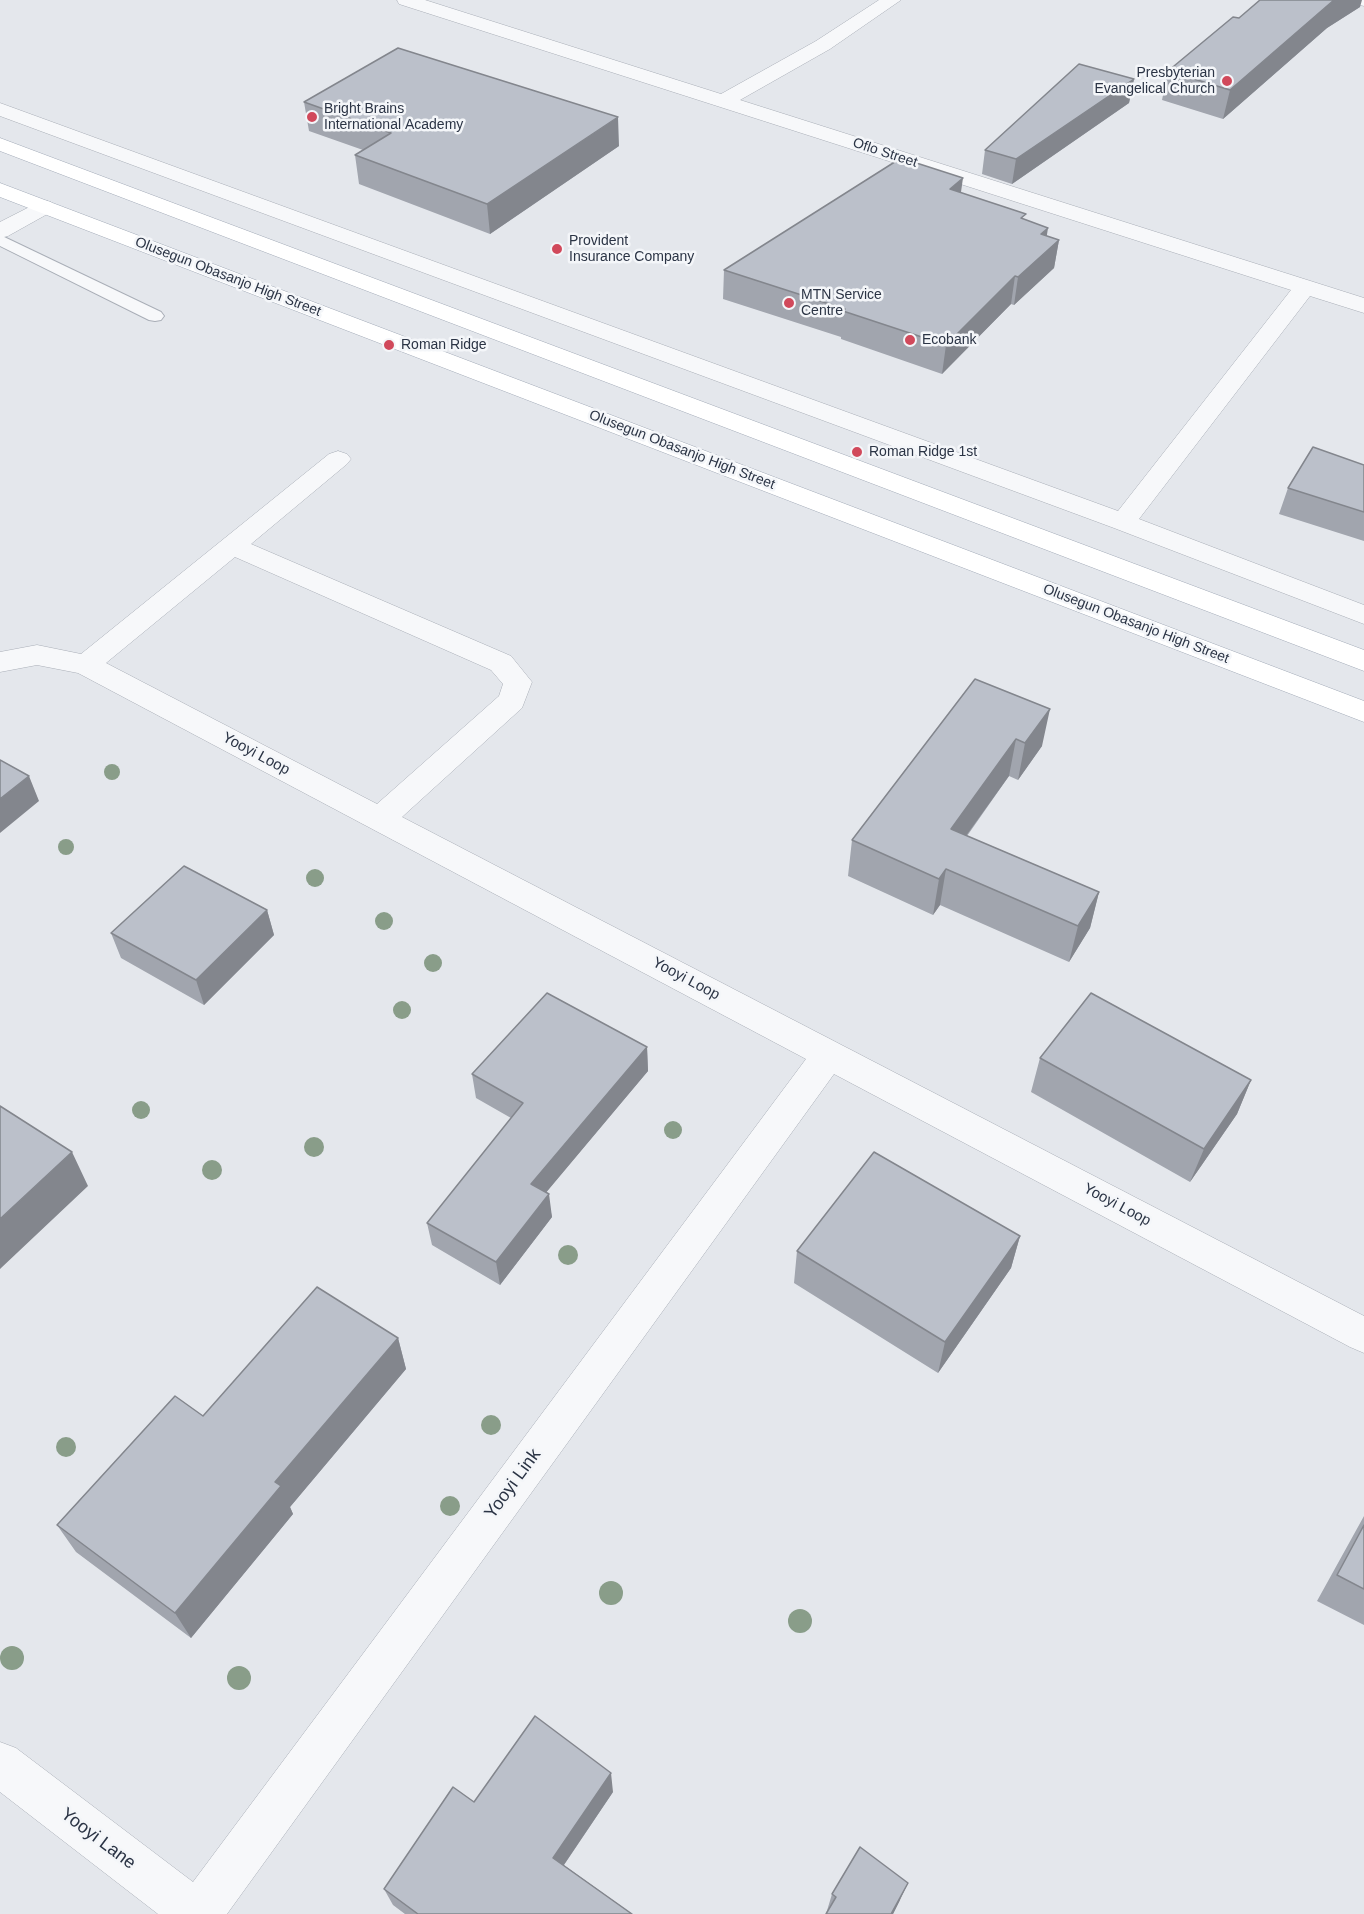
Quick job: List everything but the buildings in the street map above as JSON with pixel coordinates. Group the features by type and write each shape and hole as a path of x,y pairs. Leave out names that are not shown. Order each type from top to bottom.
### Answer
{"main road":[{"path":"0,144 1364,661"},
{"name":"Olusegun Obasanjo High Street","path":"0,189 1364,712"}],"street":[{"name":"Oflo Street","path":"406,0 1364,306"},
{"path":"723,101 823,45 892,0"},
{"path":"0,110 1123,522 1364,615"},
{"path":"0,231 43,207"},
{"path":"1123,522 1305,288"},
{"path":"86,665 338,459"},
{"path":"232,546 501,663 518,682 512,701 380,819"},
{"name":"Yooyi Loop","path":"0,662 37,655 86,665 1364,1335"},
{"name":"Yooyi Link","path":"197,1914 829,1054"},
{"name":"Yooyi Lane","path":"0,1764 197,1914"}],"lane":[{"path":"0,240 156,316"}],"place":[{"name":"Presbyterian Evangelical Church","path":"1227,81"},
{"name":"Bright Brains International Academy","path":"312,117"},
{"name":"Provident Insurance Company","path":"557,249"},
{"name":"MTN Service Centre","path":"789,303"},
{"name":"Ecobank","path":"910,340"},
{"name":"Roman Ridge","path":"389,345"},
{"name":"Roman Ridge 1st","path":"857,452"}]}
